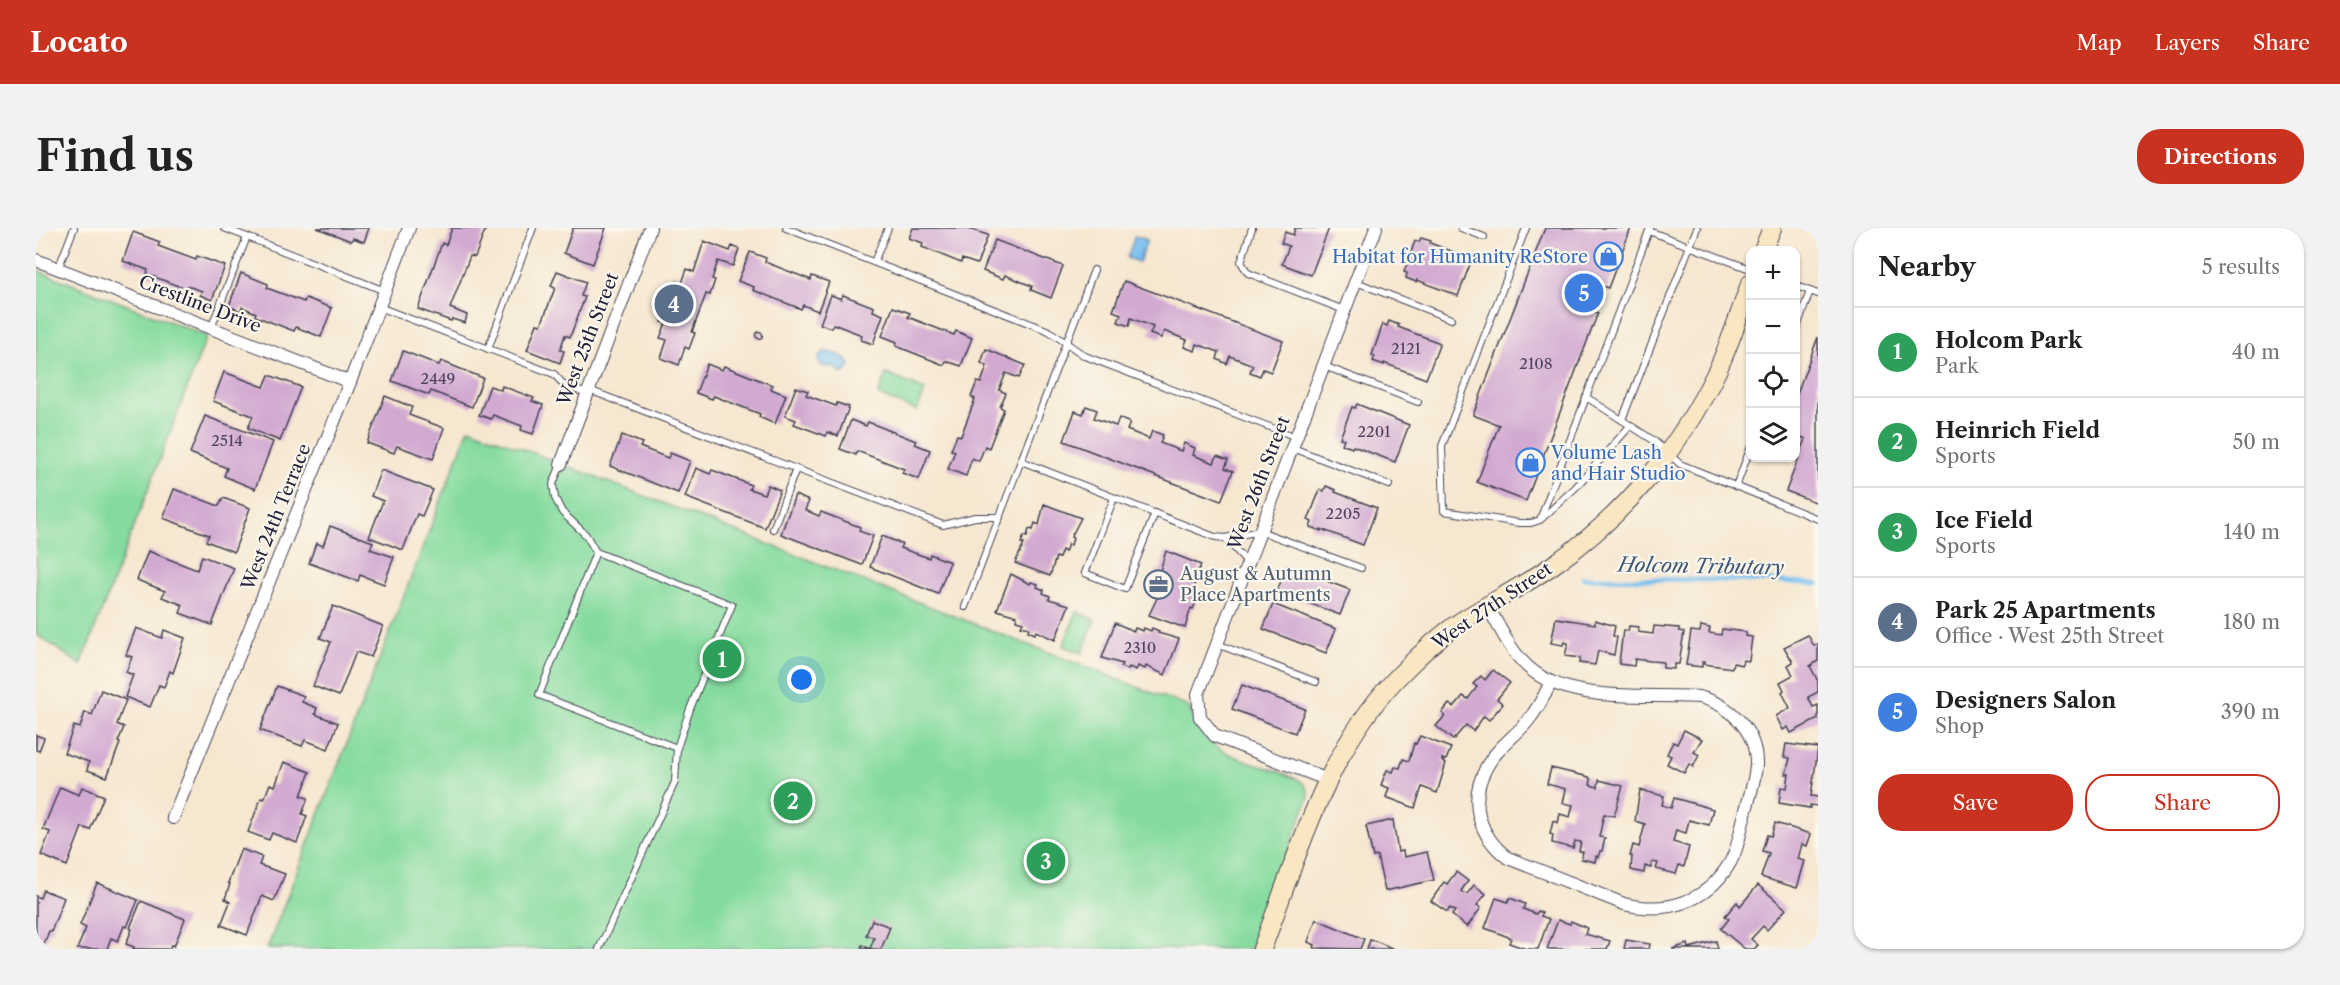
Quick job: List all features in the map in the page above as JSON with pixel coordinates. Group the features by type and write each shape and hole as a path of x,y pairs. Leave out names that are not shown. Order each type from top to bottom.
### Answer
{"street":[{"name":"West 24th Terrace","path":"173,818 350,382 409,228"},
{"name":"West 25th Street","path":"561,464 650,228"},
{"name":"West 26th Street","path":"1328,780 1227,742 1207,728 1200,717 1198,694 1376,228"},
{"path":"1765,246 1772,228"},
{"name":"Crestline Drive","path":"36,260 350,382"},
{"name":"West 27th Street","path":"1262,949 1328,780 1348,742 1368,712 1392,683 1422,653 1455,626 1517,589 1581,545 1630,500 1668,454 1692,417 1715,375 1746,294"},
{"path":"1487,605 1514,651 1527,666 1551,682 1576,691 1601,694 1699,697 1713,700 1739,719 1754,747 1756,765 1736,848 1729,865 1705,892 1690,901 1672,907 1654,909 1632,906 1508,858 1486,837 1478,810 1481,779 1487,766 1528,721 1541,703 1551,682"}],"lane":[{"path":"58,269 74,228"},
{"path":"224,228 385,291"},
{"path":"488,349 533,228"},
{"path":"786,228 1048,331 1085,356 1294,442 1389,485"},
{"path":"874,262 888,228"},
{"path":"1252,228 1241,262 1248,273 1344,310"},
{"path":"1461,228 1484,237"},
{"path":"1526,228 1442,446 1444,511 1519,524 1540,520 1575,488 1630,426"},
{"path":"1622,420 1697,228"},
{"path":"1540,520 1649,229 1746,267"},
{"path":"211,328 247,237"},
{"path":"965,607 1094,270"},
{"path":"1355,282 1451,319"},
{"path":"1800,287 1818,294"},
{"path":"1800,319 1810,291"},
{"path":"379,307 555,374 564,385 943,525 975,517 1000,517"},
{"path":"1323,366 1418,402"},
{"path":"1586,397 1653,440 1680,464 1818,519"},
{"path":"1736,487 1746,460"},
{"path":"1021,461 1215,537 1225,538 1260,531 1360,568"},
{"path":"561,464 553,484 555,498 562,512 586,535 596,552 732,605 698,687 677,748 675,782 599,949"},
{"path":"773,529 796,469"},
{"path":"1114,498 1085,573 1125,589 1155,513"},
{"path":"1225,538 1248,563"},
{"path":"596,552 539,695 677,748"},
{"path":"1217,644 1316,682"}],"green space":[{"path":"36,270 207,336 81,665 36,634"},
{"path":"886,374 925,390 917,411 878,395"},
{"path":"469,428 1189,707 1197,726 1207,739 1220,749 1302,782 1307,788 1309,797 1251,949 267,949"},
{"path":"1077,612 1095,620 1082,653 1063,646"}],"water":[{"path":"1135,236 1147,240 1139,262 1127,258"},
{"path":"823,352 834,353 845,359 850,365 847,371 842,374 833,366 820,365 818,357"}],"building":[{"path":"317,228 369,228 364,242 353,238 351,241"},
{"path":"452,228 486,228 475,257 470,256 450,308 467,315 465,323 452,319 451,321 418,309 442,243 446,245"},
{"path":"573,228 606,228 593,264 564,253"},
{"path":"913,228 965,228 988,235 977,264 962,259 961,263 922,247 923,243 909,238"},
{"path":"1295,228 1329,228 1311,275 1282,264 1289,246 1281,243 1285,232 1293,235"},
{"path":"1545,228 1631,228 1608,288 1596,284 1586,309 1598,313 1526,501 1477,482 1499,425 1473,415"},
{"path":"133,232 160,242 158,246 196,260 197,256 225,266 212,300 200,295 202,291 187,286 186,289 147,274 148,270 123,261"},
{"path":"1421,238 1472,259 1458,296 1406,278 1407,273 1404,272 1415,241 1419,242"},
{"path":"995,240 1063,266 1051,298 1031,290 1032,286 1005,275 1003,279 983,271"},
{"path":"704,241 730,251 732,246 739,249 733,266 718,261 710,295 706,294 692,332 695,333 689,349 685,347 679,365 661,358 667,340 660,338 666,323 662,322 677,281 682,283 687,269 694,272"},
{"path":"750,252 766,258 765,262 811,280 812,276 829,282 818,311 803,305 801,309 753,290 754,287 738,281"},
{"path":"557,271 586,282 581,296 585,297 570,337 565,335 560,350 564,351 560,363 527,350 537,324 541,325 555,288 551,286"},
{"path":"241,273 268,284 267,288 304,302 306,298 332,308 321,337 296,327 294,331 255,316 256,313 242,307 240,311 229,306"},
{"path":"1124,281 1283,341 1271,372 1263,369 1260,376 1250,372 1253,365 1230,356 1227,364 1217,359 1219,352 1197,344 1195,351 1184,347 1187,340 1164,331 1161,338 1150,334 1153,327 1131,318 1129,326 1118,322 1121,314 1113,311"},
{"path":"831,295 841,299 843,295 874,307 873,311 883,315 873,344 861,340 862,335 833,324 831,328 820,324"},
{"path":"893,307 910,313 908,317 954,335 956,331 972,338 961,366 946,361 944,365 896,346 897,342 882,336"},
{"path":"1389,321 1399,325 1398,327 1440,343 1426,379 1373,361 1375,356 1372,355 1383,324 1387,326"},
{"path":"759,331 763,335 759,339 755,335"},
{"path":"1818,337 1818,503 1786,491 1797,462 1800,462 1800,455 1806,439 1800,437 1800,385"},
{"path":"986,349 1025,365 1019,378 1006,373 999,390 1006,393 1000,407 1004,409 989,448 985,446 979,461 972,458 966,476 948,469 955,451 951,450 957,435 961,436 975,399 971,397 977,382 981,383 987,366 981,363"},
{"path":"403,351 439,365 441,361 483,378 472,407 431,391 429,395 392,381"},
{"path":"707,364 722,370 724,366 772,385 771,389 786,395 775,424 759,417 760,414 714,396 712,399 696,393"},
{"path":"224,372 264,387 269,375 301,387 280,441 248,428 253,416 213,401"},
{"path":"490,386 501,390 502,386 534,398 532,401 543,405 533,434 521,430 522,426 493,415 491,419 479,415"},
{"path":"796,387 808,391 806,395 836,406 837,403 849,407 838,436 827,432 826,436 794,424 796,420 785,416"},
{"path":"385,396 412,407 409,415 444,428 433,459 397,446 394,453 367,443"},
{"path":"1357,404 1409,425 1395,462 1342,444 1344,439 1340,438 1352,407 1355,408"},
{"path":"1086,406 1097,410 1094,418 1116,426 1119,418 1130,423 1127,430 1149,439 1152,431 1163,435 1160,443 1181,451 1184,443 1195,448 1193,455 1214,463 1217,456 1228,460 1225,468 1233,471 1221,501 1064,441 1075,411 1083,414"},
{"path":"205,416 273,442 255,489 224,476 227,468 190,453"},
{"path":"851,420 866,426 868,422 916,441 915,444 930,450 919,479 902,473 904,469 857,451 856,455 840,449"},
{"path":"622,435 642,443 640,447 668,458 670,453 690,461 678,493 610,466"},
{"path":"696,468 710,474 712,470 751,485 749,489 764,494 768,485 780,490 765,528 685,497"},
{"path":"381,470 433,490 422,516 417,514 403,550 369,537 383,501 371,496"},
{"path":"1326,486 1336,490 1335,492 1377,508 1363,545 1310,527 1312,522 1308,520 1320,490 1324,491"},
{"path":"174,489 219,506 223,498 250,508 234,552 206,541 209,535 163,518"},
{"path":"795,495 809,501 805,510 819,516 821,512 860,527 859,531 873,536 862,565 781,534"},
{"path":"1044,504 1081,518 1071,537 1073,538 1071,545 1068,544 1065,552 1062,550 1059,558 1056,557 1050,576 1015,563 1024,544 1021,543 1024,536 1027,537 1029,529 1033,530 1035,523 1039,525"},
{"path":"330,526 373,542 370,549 394,557 384,584 360,575 358,581 309,563 316,543 323,546"},
{"path":"882,536 902,544 900,548 929,558 930,554 950,562 938,594 870,567"},
{"path":"148,551 197,570 202,556 234,568 212,625 180,613 183,605 162,597 165,591 137,580"},
{"path":"1166,551 1201,565 1192,583 1195,585 1193,592 1196,593 1193,600 1196,602 1193,609 1191,608 1185,628 1149,615 1158,596 1155,595 1157,588 1154,586 1157,579 1154,578 1157,570 1160,571"},
{"path":"1287,566 1350,590 1340,615 1277,591"},
{"path":"1011,574 1030,584 1031,582 1038,584 1037,587 1044,590 1043,593 1050,596 1049,599 1069,605 1055,640 1036,631 1035,634 1028,631 1029,628 1021,626 1023,622 1016,620 1017,616 997,610"},
{"path":"1273,604 1336,629 1326,653 1263,629"},
{"path":"333,606 383,626 371,657 356,652 339,696 313,686 331,642 320,638"},
{"path":"1556,618 1595,624 1595,620 1615,626 1613,636 1617,637 1614,655 1598,651 1595,665 1579,663 1580,658 1565,656 1568,643 1564,642 1563,645 1551,643"},
{"path":"1115,623 1134,631 1135,628 1143,631 1144,628 1151,631 1152,628 1159,631 1158,633 1179,639 1165,675 1146,666 1145,669 1138,666 1136,670 1129,667 1128,670 1120,667 1122,664 1102,658"},
{"path":"1629,626 1639,627 1638,632 1653,634 1654,626 1679,628 1679,631 1684,632 1679,664 1674,664 1674,669 1663,668 1663,662 1635,659 1634,666 1619,664 1623,630 1628,631"},
{"path":"1701,626 1710,628 1709,633 1721,635 1722,629 1746,632 1746,636 1752,637 1749,661 1743,660 1742,665 1733,663 1732,668 1704,664 1704,662 1702,662 1702,667 1686,665 1691,631 1700,632"},
{"path":"136,628 162,638 164,630 185,638 173,673 170,671 164,687 159,685 150,707 125,697 133,675 126,672 132,657 126,655"},
{"path":"1808,635 1814,646 1818,644 1818,661 1810,666 1818,681 1818,692 1808,697 1813,707 1818,705 1818,719 1791,733 1788,727 1783,730 1776,716 1790,708 1780,682 1793,675 1788,665 1793,662 1784,647"},
{"path":"1493,670 1510,683 1497,699 1503,704 1489,720 1484,716 1473,731 1466,725 1453,740 1436,726 1445,716 1442,713 1449,704 1454,707 1463,696 1468,699 1477,687 1473,684 1481,676 1485,680"},
{"path":"1242,685 1305,709 1295,733 1232,709"},
{"path":"277,686 304,696 302,702 317,708 315,714 338,723 328,749 305,740 302,746 260,730"},
{"path":"101,690 126,700 117,724 124,727 107,777 87,770 89,762 64,753 74,726 80,728 85,712 92,715"},
{"path":"1684,730 1702,739 1694,752 1699,755 1693,767 1689,764 1684,773 1667,764 1671,756 1667,754 1673,742 1677,744"},
{"path":"36,735 44,738 39,751 36,750"},
{"path":"1420,736 1451,748 1446,760 1442,759 1446,763 1437,793 1422,787 1415,808 1386,797 1389,788 1381,785 1387,770 1393,772 1395,767 1400,768 1403,759 1409,761 1414,743 1416,744"},
{"path":"1786,744 1818,748 1811,796 1818,797 1818,806 1810,805 1810,808 1779,803 1781,787 1787,788 1789,774 1786,774 1790,758 1784,757"},
{"path":"284,762 310,772 301,796 308,798 302,814 307,816 297,843 272,833 269,840 248,832 261,798 264,799 270,784 275,786"},
{"path":"1551,768 1589,777 1590,785 1598,787 1599,780 1623,786 1614,816 1604,814 1599,837 1605,838 1602,851 1598,857 1596,856 1595,862 1581,859 1583,852 1579,851 1581,842 1575,841 1573,848 1552,843 1553,835 1550,834 1553,821 1558,823 1560,814 1570,817 1573,805 1563,803 1566,789 1547,784"},
{"path":"60,787 79,795 82,787 104,796 90,830 82,827 67,866 41,855 50,832 43,829"},
{"path":"1640,790 1664,796 1662,805 1671,808 1674,798 1713,809 1709,825 1689,820 1686,833 1676,830 1673,842 1689,847 1684,867 1679,865 1676,874 1656,869 1658,863 1652,862 1651,868 1645,866 1644,873 1631,870 1632,856 1630,856 1633,845 1639,847 1645,824 1635,821"},
{"path":"1393,820 1398,852 1403,851 1404,857 1427,852 1434,880 1385,891 1377,856 1373,857 1366,826"},
{"path":"1775,823 1811,834 1807,846 1802,844 1798,859 1805,861 1797,888 1761,877 1769,853 1762,851 1767,835 1771,836"},
{"path":"241,849 262,857 259,865 285,874 274,901 262,896 247,935 221,925 230,902 225,899 230,884 228,883"},
{"path":"1456,872 1468,881 1461,891 1463,893 1467,894 1474,885 1486,894 1477,905 1481,908 1467,927 1452,915 1455,911 1450,908 1447,912 1431,901 1444,882 1447,884"},
{"path":"97,883 138,900 127,927 124,926 118,941 111,938 107,949 77,949 86,928 80,925"},
{"path":"1758,885 1786,909 1767,930 1763,926 1751,939 1758,945 1754,949 1745,949 1721,929 1729,919 1725,916 1737,902 1740,906"},
{"path":"43,890 64,898 43,947 36,944 36,896 40,898"},
{"path":"1496,898 1508,902 1510,898 1525,904 1523,909 1536,914 1538,911 1542,913 1541,916 1549,919 1538,949 1526,949 1509,943 1511,938 1485,928"},
{"path":"141,901 185,919 174,946 171,945 169,949 133,949 134,947 126,944"},
{"path":"1316,919 1364,939 1360,949 1314,948 1315,945 1308,942"},
{"path":"872,920 890,927 881,949 870,949 874,938 866,935"},
{"path":"1558,920 1570,924 1571,921 1587,928 1585,934 1610,941 1607,949 1547,949"},
{"path":"1370,940 1378,942 1394,949 1367,949"},
{"path":"1626,940 1650,944 1649,949 1624,949"},
{"path":"1716,941 1718,949 1672,949 1688,944 1689,948"}],"waterway":[{"name":"Holcom Tributary","path":"1583,578 1774,581 1818,584"}],"place":[{"name":"Habitat for Humanity ReStore","path":"1609,257"},
{"name":"Designers Salon","path":"1584,293"},
{"name":"Park 25 Apartments","path":"674,304"},
{"name":"Volume Lash and Hair Studio","path":"1530,463"},
{"name":"August & Autumn Place Apartments","path":"1159,584"},
{"name":"Holcom Park","path":"722,659"},
{"name":"Heinrich Field","path":"793,801"},
{"name":"Ice Field","path":"1046,861"}]}
